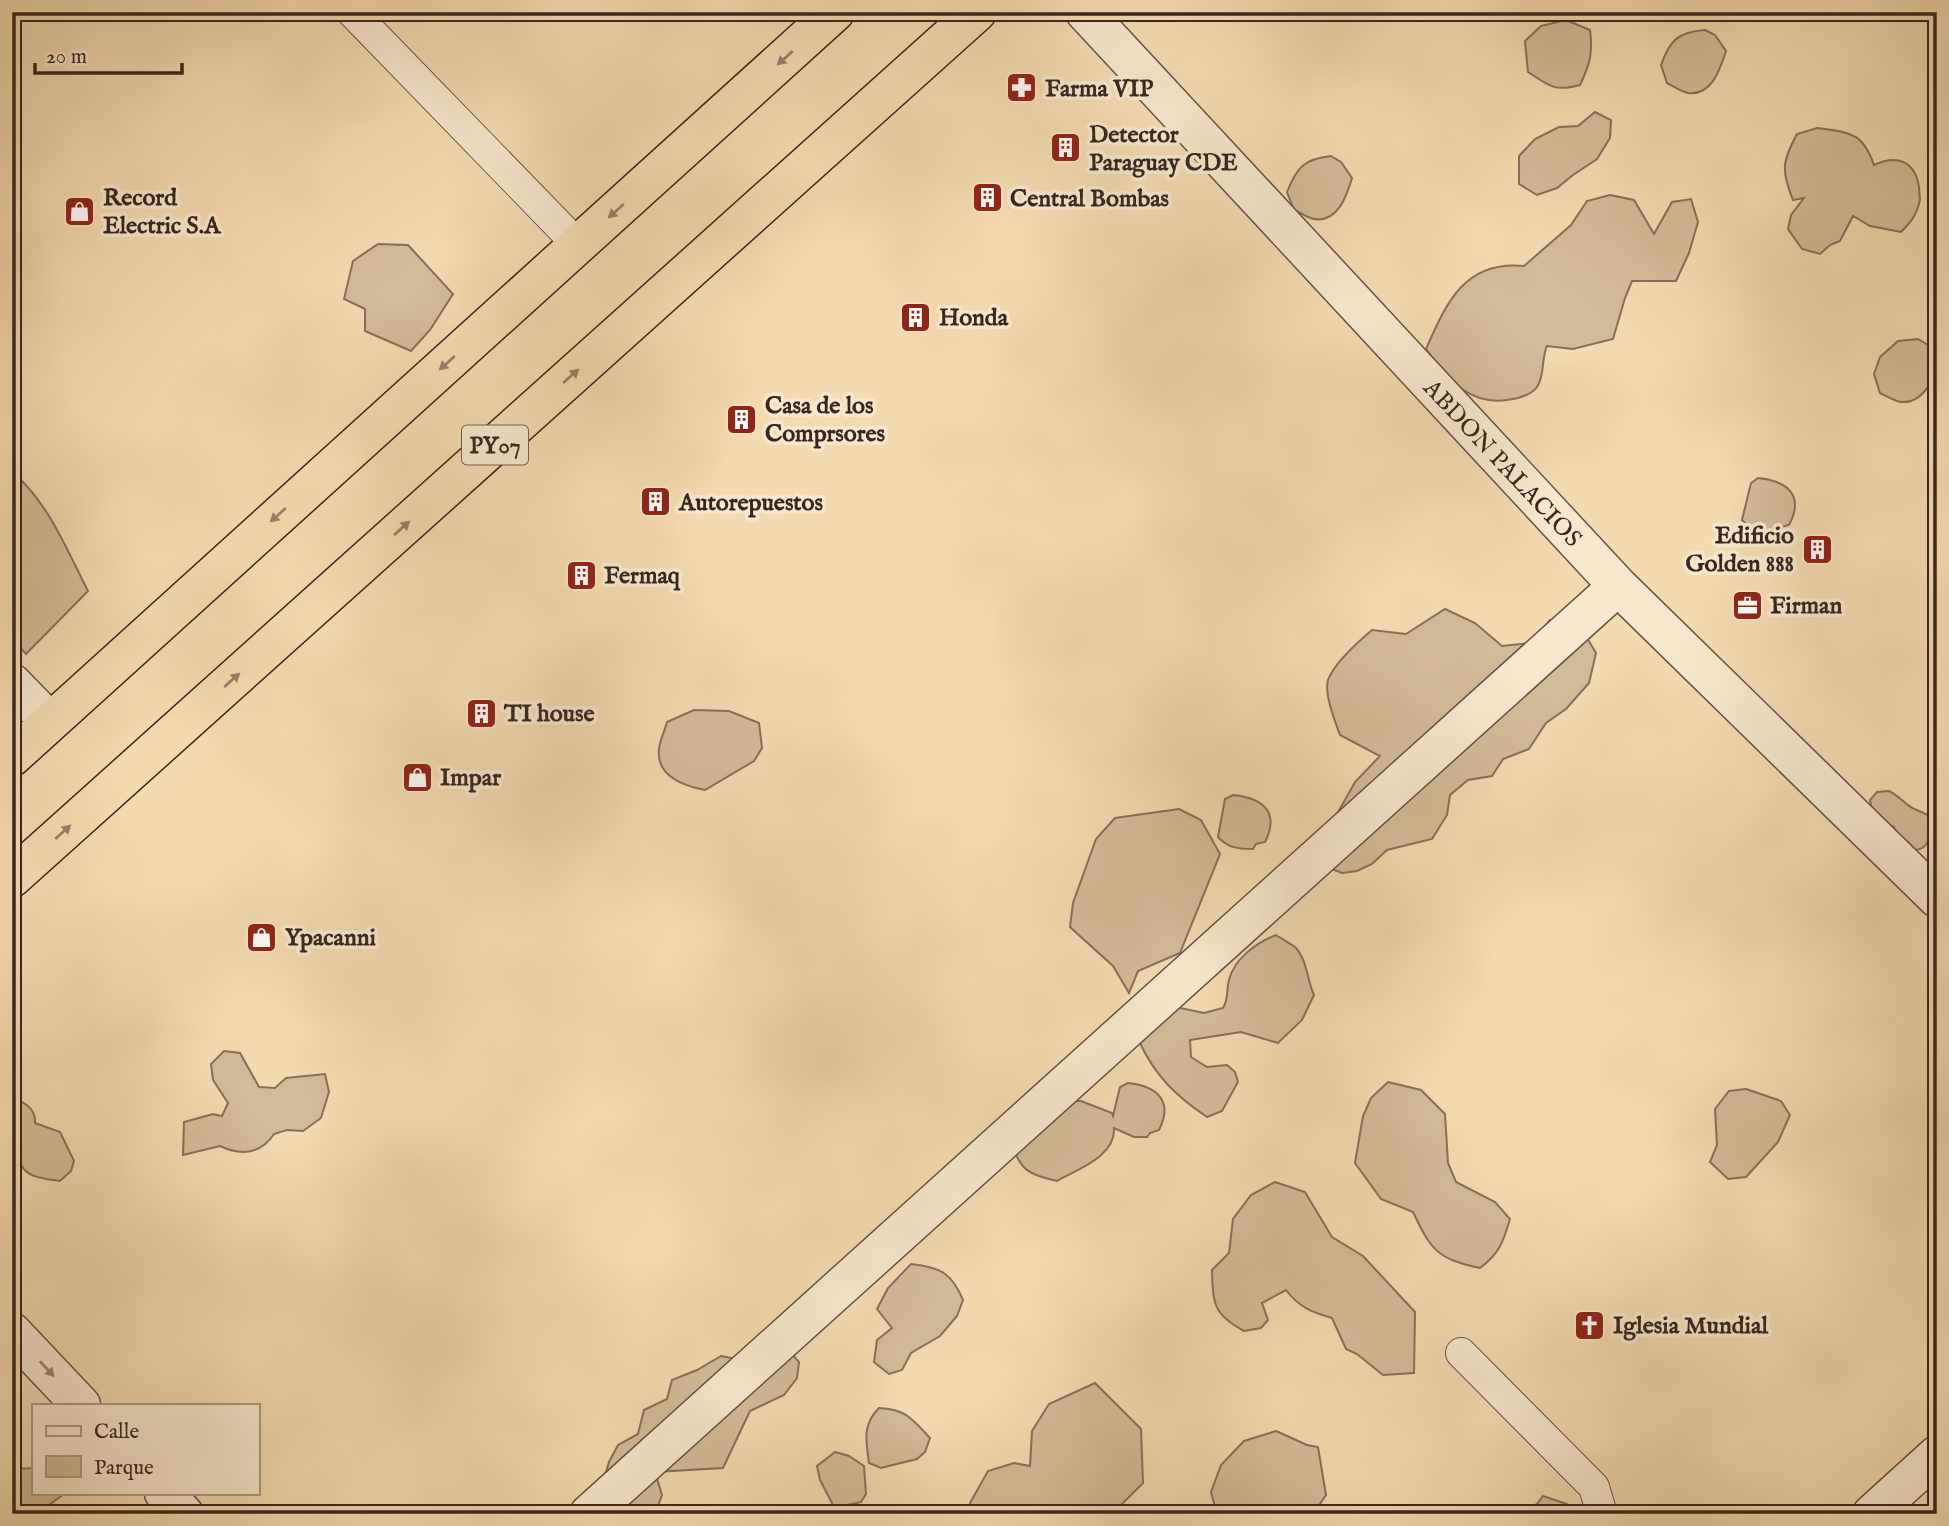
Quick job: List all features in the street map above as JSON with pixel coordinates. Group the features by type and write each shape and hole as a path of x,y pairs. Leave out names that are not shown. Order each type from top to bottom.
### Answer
{"highway":[{"path":"12,757 835,12"},
{"name":"PY07","path":"12,878 977,12"}],"street":[{"name":"ABDON PALACIOS","path":"1085,12 1618,586 1937,898"},
{"path":"589,1514 1618,586"},
{"path":"12,683 50,722"},
{"path":"12,1332 80,1404"},
{"path":"1872,1514 1937,1455"},
{"path":"165,1494 184,1514"}],"lane":[{"path":"352,12 578,245"},
{"path":"1461,1353 1594,1487 1601,1514"}],"green space":[{"path":"1566,20 1590,30 1591,52 1580,85 1558,88 1528,72 1525,41 1541,26"},
{"path":"1705,30 1715,35 1726,51 1714,80 1696,93 1686,92 1667,83 1661,65 1672,43 1682,35"},
{"path":"1595,112 1611,120 1610,138 1597,159 1557,188 1537,195 1519,184 1519,156 1535,139 1559,127 1578,126"},
{"path":"1817,128 1853,136 1865,146 1874,165 1897,160 1904,162 1914,171 1920,202 1914,216 1901,232 1870,226 1853,216 1840,241 1820,254 1802,249 1788,229 1791,215 1804,198 1793,200 1786,181 1785,166 1788,152 1797,134"},
{"path":"1331,156 1341,162 1352,178 1340,206 1329,217 1322,219 1312,218 1294,210 1287,192 1298,170 1314,159"},
{"path":"1610,195 1634,200 1654,234 1672,202 1691,199 1698,222 1689,253 1676,281 1632,281 1613,339 1573,349 1547,346 1539,383 1529,394 1498,401 1484,399 1452,381 1426,349 1441,316 1460,288 1486,270 1503,266 1524,266 1571,225 1587,201"},
{"path":"378,244 408,245 453,294 430,330 411,351 365,331 365,309 344,299 353,261"},
{"path":"1918,339 1928,345 1937,358 1927,388 1916,399 1901,402 1880,393 1874,374 1880,357 1898,341"},
{"path":"12,478 19,478 40,503 88,591 26,654 12,638"},
{"path":"1758,478 1785,486 1794,498 1795,505 1789,525 1781,527 1778,532 1749,528 1742,520 1751,483"},
{"path":"1445,609 1475,623 1502,646 1532,643 1550,620 1584,633 1596,653 1589,683 1566,709 1546,723 1529,749 1503,759 1492,776 1468,780 1450,795 1447,815 1432,839 1387,850 1372,864 1357,871 1342,873 1324,866 1337,814 1355,782 1380,756 1340,735 1329,700 1328,680 1341,660 1372,630 1406,634"},
{"path":"694,710 729,711 759,723 762,748 754,761 705,790 673,778 662,766 659,758 667,722"},
{"path":"1889,791 1933,819 1928,841 1920,849 1914,850 1898,844 1894,827 1874,819 1870,800 1877,792"},
{"path":"1233,795 1253,799 1266,808 1269,815 1271,822 1265,842 1256,844 1253,849 1234,847 1218,837 1225,799"},
{"path":"1179,809 1201,820 1220,854 1180,953 1138,971 1129,993 1113,966 1070,927 1073,903 1096,839 1115,818"},
{"path":"1276,935 1299,952 1314,995 1302,1020 1278,1043 1241,1032 1190,1040 1191,1057 1207,1067 1227,1065 1235,1072 1238,1082 1222,1111 1207,1117 1167,1084 1152,1065 1139,1041 1171,1006 1204,1013 1223,1008 1229,980 1236,965 1254,947"},
{"path":"224,1051 240,1053 259,1087 275,1088 286,1078 325,1074 329,1092 321,1118 303,1131 287,1130 274,1134 263,1146 250,1151 235,1151 220,1146 183,1155 184,1122 213,1114 222,1116 228,1103 213,1080 211,1064"},
{"path":"1388,1082 1421,1090 1445,1114 1448,1163 1456,1182 1495,1202 1510,1219 1500,1246 1480,1268 1454,1261 1437,1251 1425,1236 1413,1212 1381,1199 1355,1163 1363,1116 1371,1098"},
{"path":"1128,1083 1147,1087 1160,1096 1164,1110 1159,1130 1147,1137 1134,1137 1114,1128 1113,1138 1102,1154 1057,1181 1026,1170 1011,1141 1047,1101 1081,1101 1112,1113 1113,1116 1120,1087"},
{"path":"1746,1089 1781,1101 1790,1115 1778,1142 1746,1177 1728,1179 1710,1162 1717,1145 1715,1109 1729,1091"},
{"path":"12,1098 25,1104 34,1113 35,1123 60,1132 74,1161 71,1171 60,1181 37,1177 21,1166 17,1150 12,1147"},
{"path":"1275,1182 1305,1192 1332,1237 1363,1256 1415,1312 1414,1373 1383,1375 1357,1354 1346,1349 1332,1318 1306,1308 1286,1290 1262,1303 1268,1320 1261,1328 1244,1331 1221,1313 1214,1300 1212,1270 1229,1253 1233,1219 1251,1195"},
{"path":"911,1264 930,1267 944,1273 954,1283 963,1300 957,1316 940,1336 911,1353 902,1370 889,1374 874,1362 877,1340 892,1328 877,1309 888,1288"},
{"path":"791,1353 799,1362 797,1378 784,1395 750,1411 723,1468 655,1472 662,1495 655,1514 620,1514 605,1476 609,1462 618,1445 638,1434 644,1410 667,1399 672,1380 721,1356 742,1360"},
{"path":"1095,1383 1141,1429 1143,1483 1119,1507 1085,1511 1084,1514 974,1514 970,1503 988,1471 1014,1463 1030,1466 1032,1431 1049,1404"},
{"path":"879,1408 896,1410 913,1420 930,1438 925,1452 917,1459 881,1468 869,1463 866,1440 868,1427"},
{"path":"1276,1431 1318,1447 1326,1495 1313,1514 1217,1514 1211,1492 1221,1465 1244,1441"},
{"path":"835,1452 849,1456 864,1466 866,1494 861,1502 833,1505 820,1480 817,1466"},
{"path":"32,1468 32,1494 64,1494 37,1514 12,1514 12,1494 16,1489 17,1469"},
{"path":"1543,1496 1567,1504 1574,1514 1521,1514 1537,1504"}],"place":[{"name":"Farma VIP","path":"1022,88"},
{"name":"Detector Paraguay CDE","path":"1066,148"},
{"name":"Central Bombas","path":"987,198"},
{"name":"Record Electric S.A","path":"80,211"},
{"name":"Honda","path":"916,317"},
{"name":"Casa de los Comprsores","path":"742,419"},
{"name":"Autorepuestos","path":"656,502"},
{"name":"Edificio Golden 888","path":"1817,549"},
{"name":"Fermaq","path":"581,575"},
{"name":"Firman","path":"1747,605"},
{"name":"TI house","path":"481,713"},
{"name":"Impar","path":"417,777"},
{"name":"Ypacanni","path":"262,937"},
{"name":"Iglesia Mundial","path":"1590,1325"}]}
